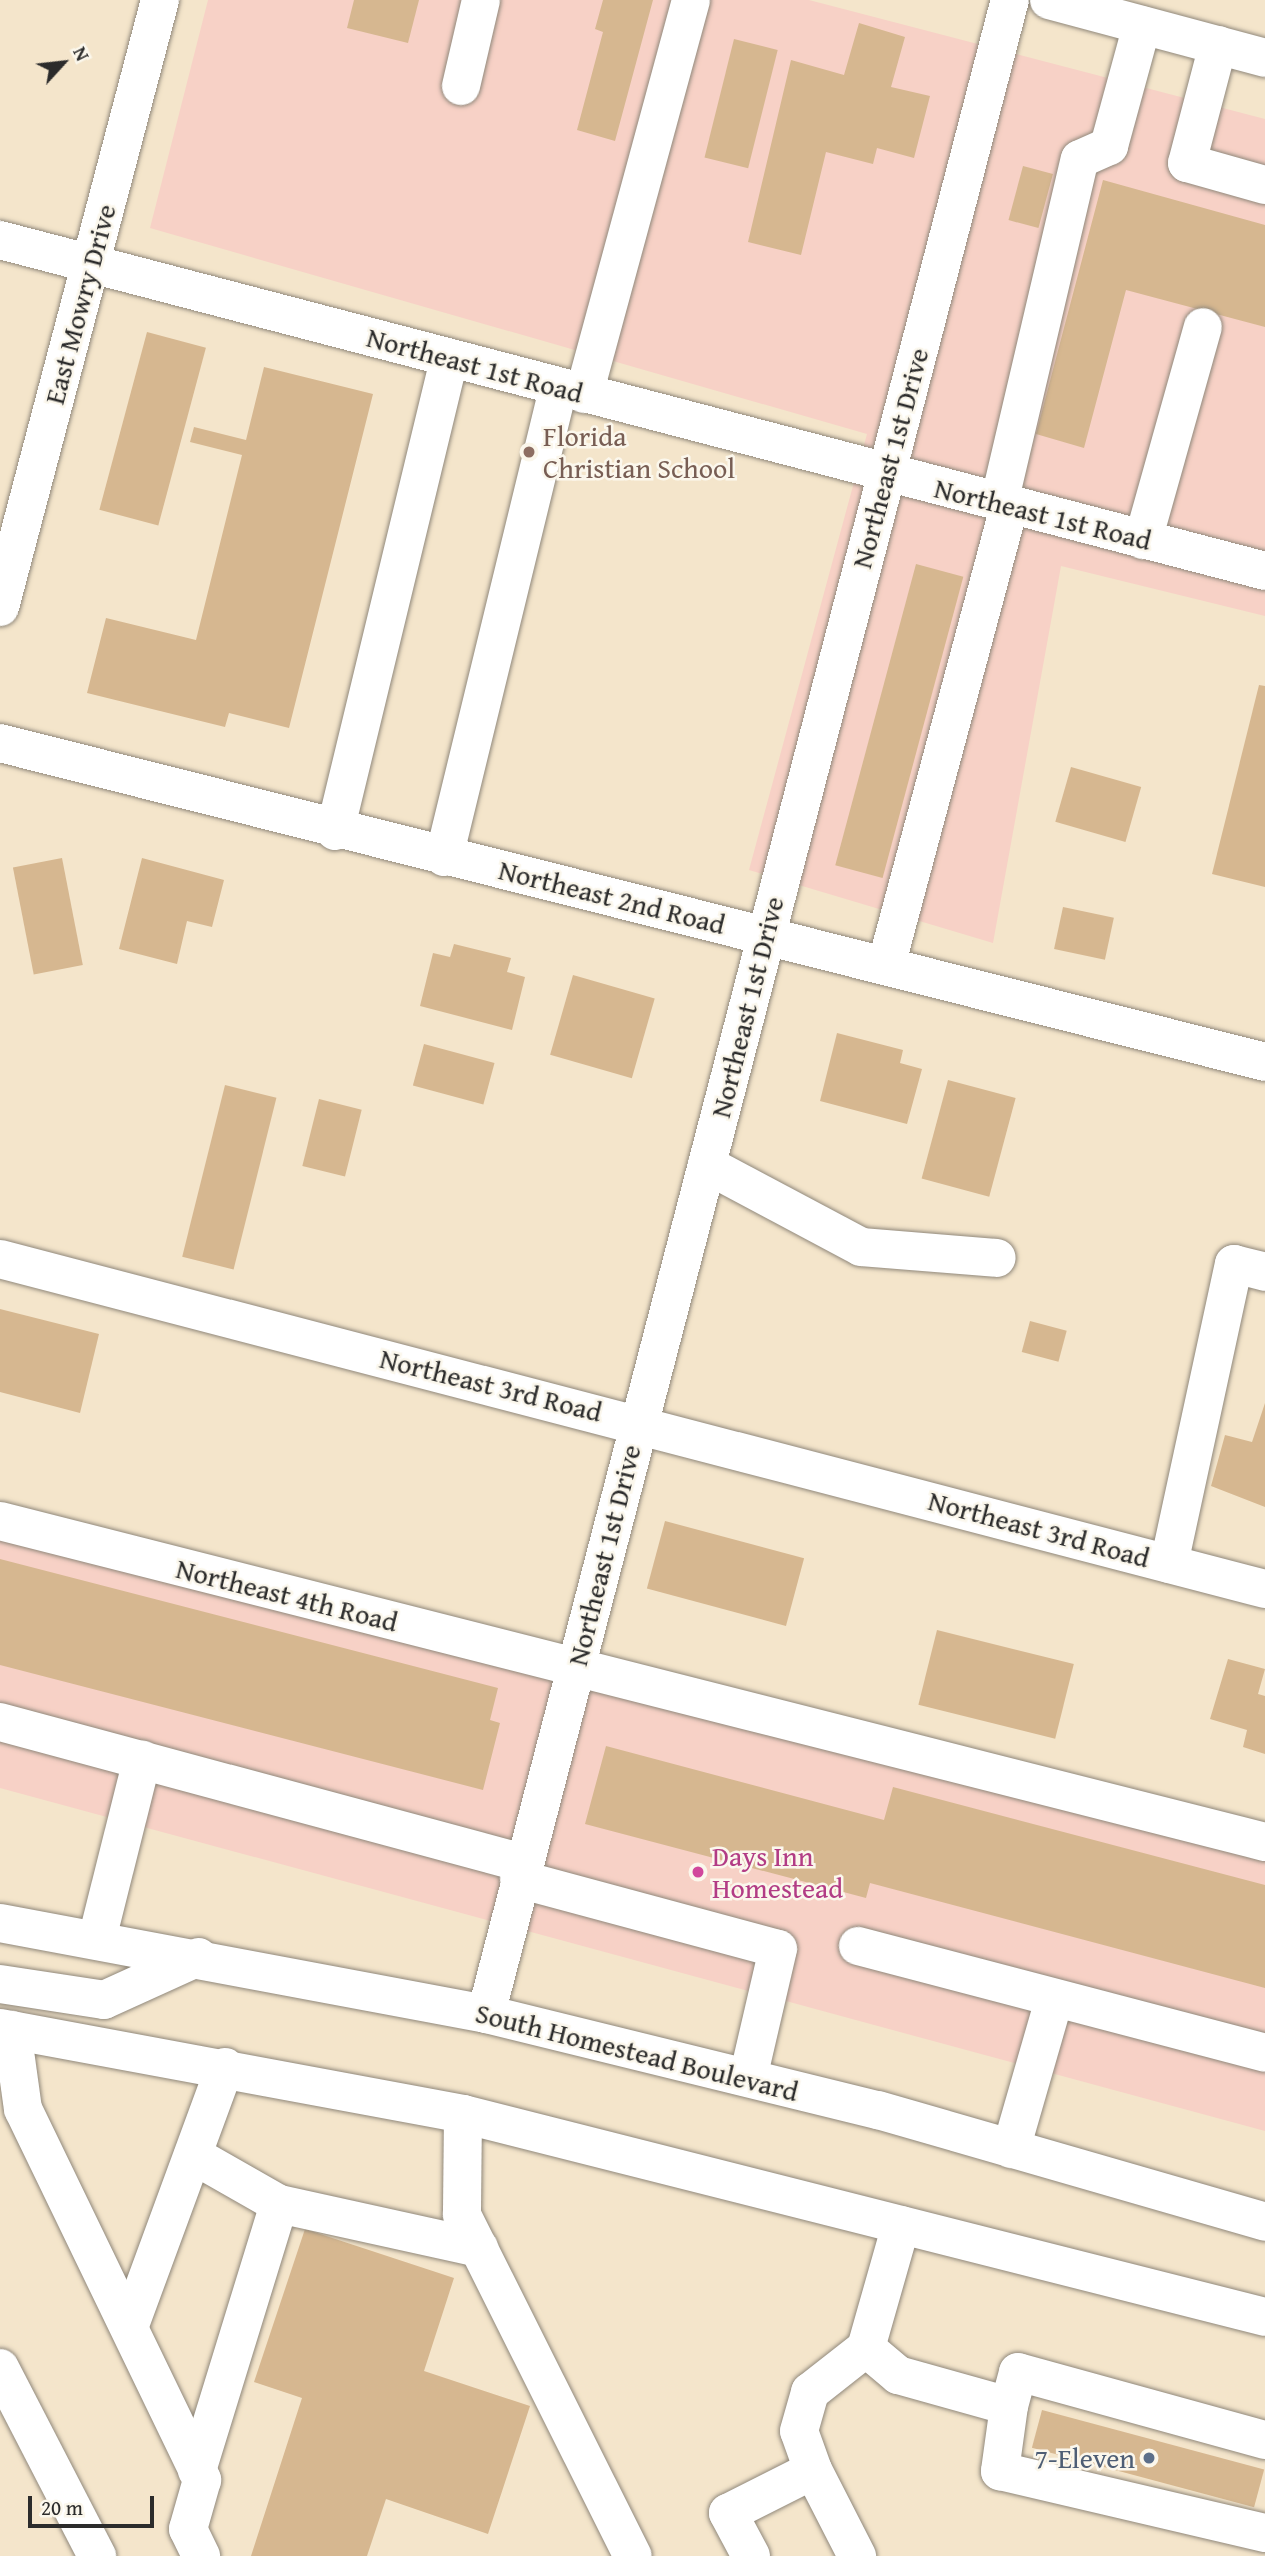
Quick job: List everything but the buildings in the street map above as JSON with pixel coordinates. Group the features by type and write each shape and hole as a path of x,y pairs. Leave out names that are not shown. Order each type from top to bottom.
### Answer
{"main road":[{"name":"East Mowry Drive","path":"0,607 160,0"},
{"path":"461,86 481,0"},
{"path":"444,857 571,390 691,0"},
{"name":"Northeast 1st Drive","path":"486,2014 521,1871 1010,0"},
{"path":"1049,0 1265,58"},
{"path":"886,967 1004,505 1080,159 1109,146 1142,25"},
{"path":"1218,45 1187,163 1265,185"},
{"name":"Northeast 1st Road","path":"0,240 1004,505 1265,571"},
{"path":"1143,540 1203,327"},
{"path":"335,831 449,358"},
{"name":"Northeast 2nd Road","path":"0,743 335,831 765,934 1265,1062"},
{"path":"707,1165 861,1247 997,1258"},
{"name":"Northeast 3rd Road","path":"0,1259 638,1423 1265,1589"},
{"path":"1169,1564 1234,1264 1265,1272"},
{"name":"Northeast 4th Road","path":"0,1521 1265,1842"},
{"path":"0,1722 142,1760 778,1949 748,2078"},
{"path":"97,1939 142,1760"},
{"name":"South Homestead Boulevard","path":"0,1923 199,1957 486,2014 748,2078 1011,2149 1265,2222"},
{"path":"858,1946 1054,2000 1265,2053"},
{"path":"0,1983 104,2000 199,1957"},
{"path":"1011,2149 1054,2000"},
{"path":"201,2556 188,2529 202,2480 130,2325 23,2109 6,2029 225,2067 463,2114 1265,2317"},
{"path":"130,2325 225,2067"},
{"path":"463,2114 462,2215 633,2556"},
{"path":"193,2155 279,2204 479,2248"},
{"path":"197,2471 279,2204"},
{"path":"857,2556 813,2470 799,2431 810,2392 866,2348 901,2225"},
{"path":"866,2348 898,2375 1009,2406"},
{"path":"0,2368 97,2556"},
{"path":"1265,2440 1018,2372 1009,2406 1000,2471 1265,2533"},
{"path":"751,2556 728,2513 813,2470"}],"shaded area":[{"path":"208,0 809,0 1265,119 1265,616 1061,566 993,943 749,870 867,434 150,228"},
{"path":"0,1537 1265,1861 1265,2131 0,1788"}],"place":[{"name":"Florida Christian School","path":"529,452"},
{"name":"Days Inn Homestead","path":"698,1872"},
{"name":"7-Eleven","path":"1149,2458"}]}
